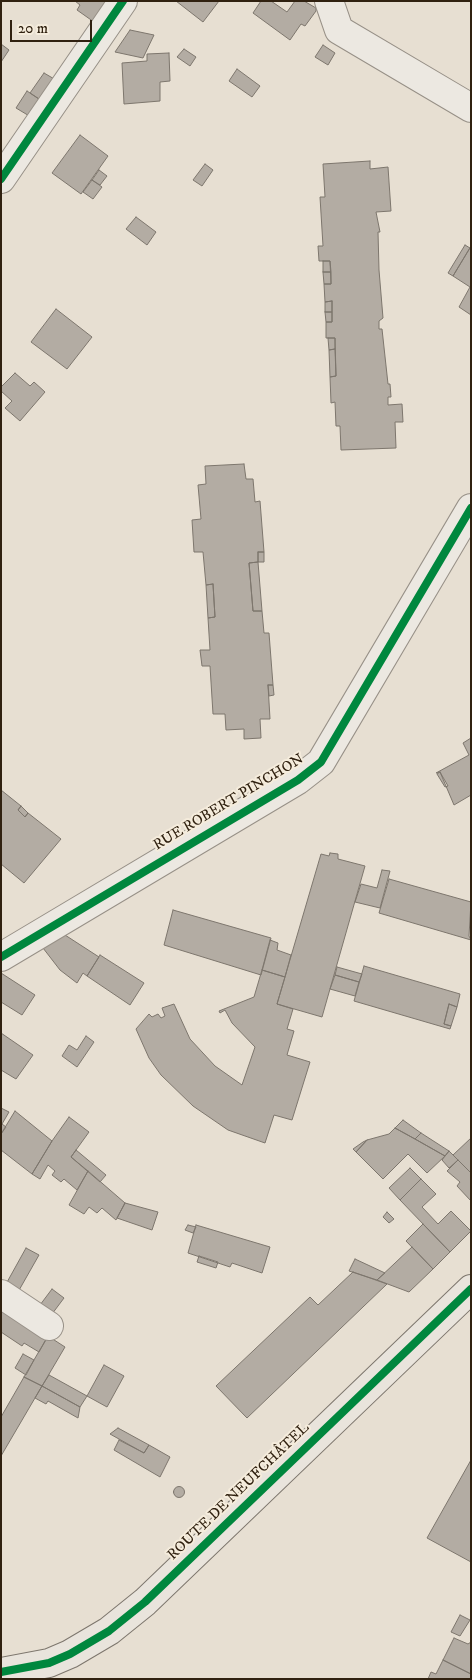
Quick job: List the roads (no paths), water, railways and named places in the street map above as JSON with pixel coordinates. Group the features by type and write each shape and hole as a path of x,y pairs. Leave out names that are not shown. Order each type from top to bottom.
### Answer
{"main road":[{"name":"ROUTE DE NEUFCHÂTEL","path":"1,1672 49,1663 70,1654 109,1631 130,1614 471,1289"}],"street":[{"path":"1,179 123,1"},
{"path":"329,1 339,30 471,108"},
{"name":"RUE ROBERT PINCHON","path":"1,957 298,780 320,762 471,508"},
{"path":"1,1294 49,1326"}]}
